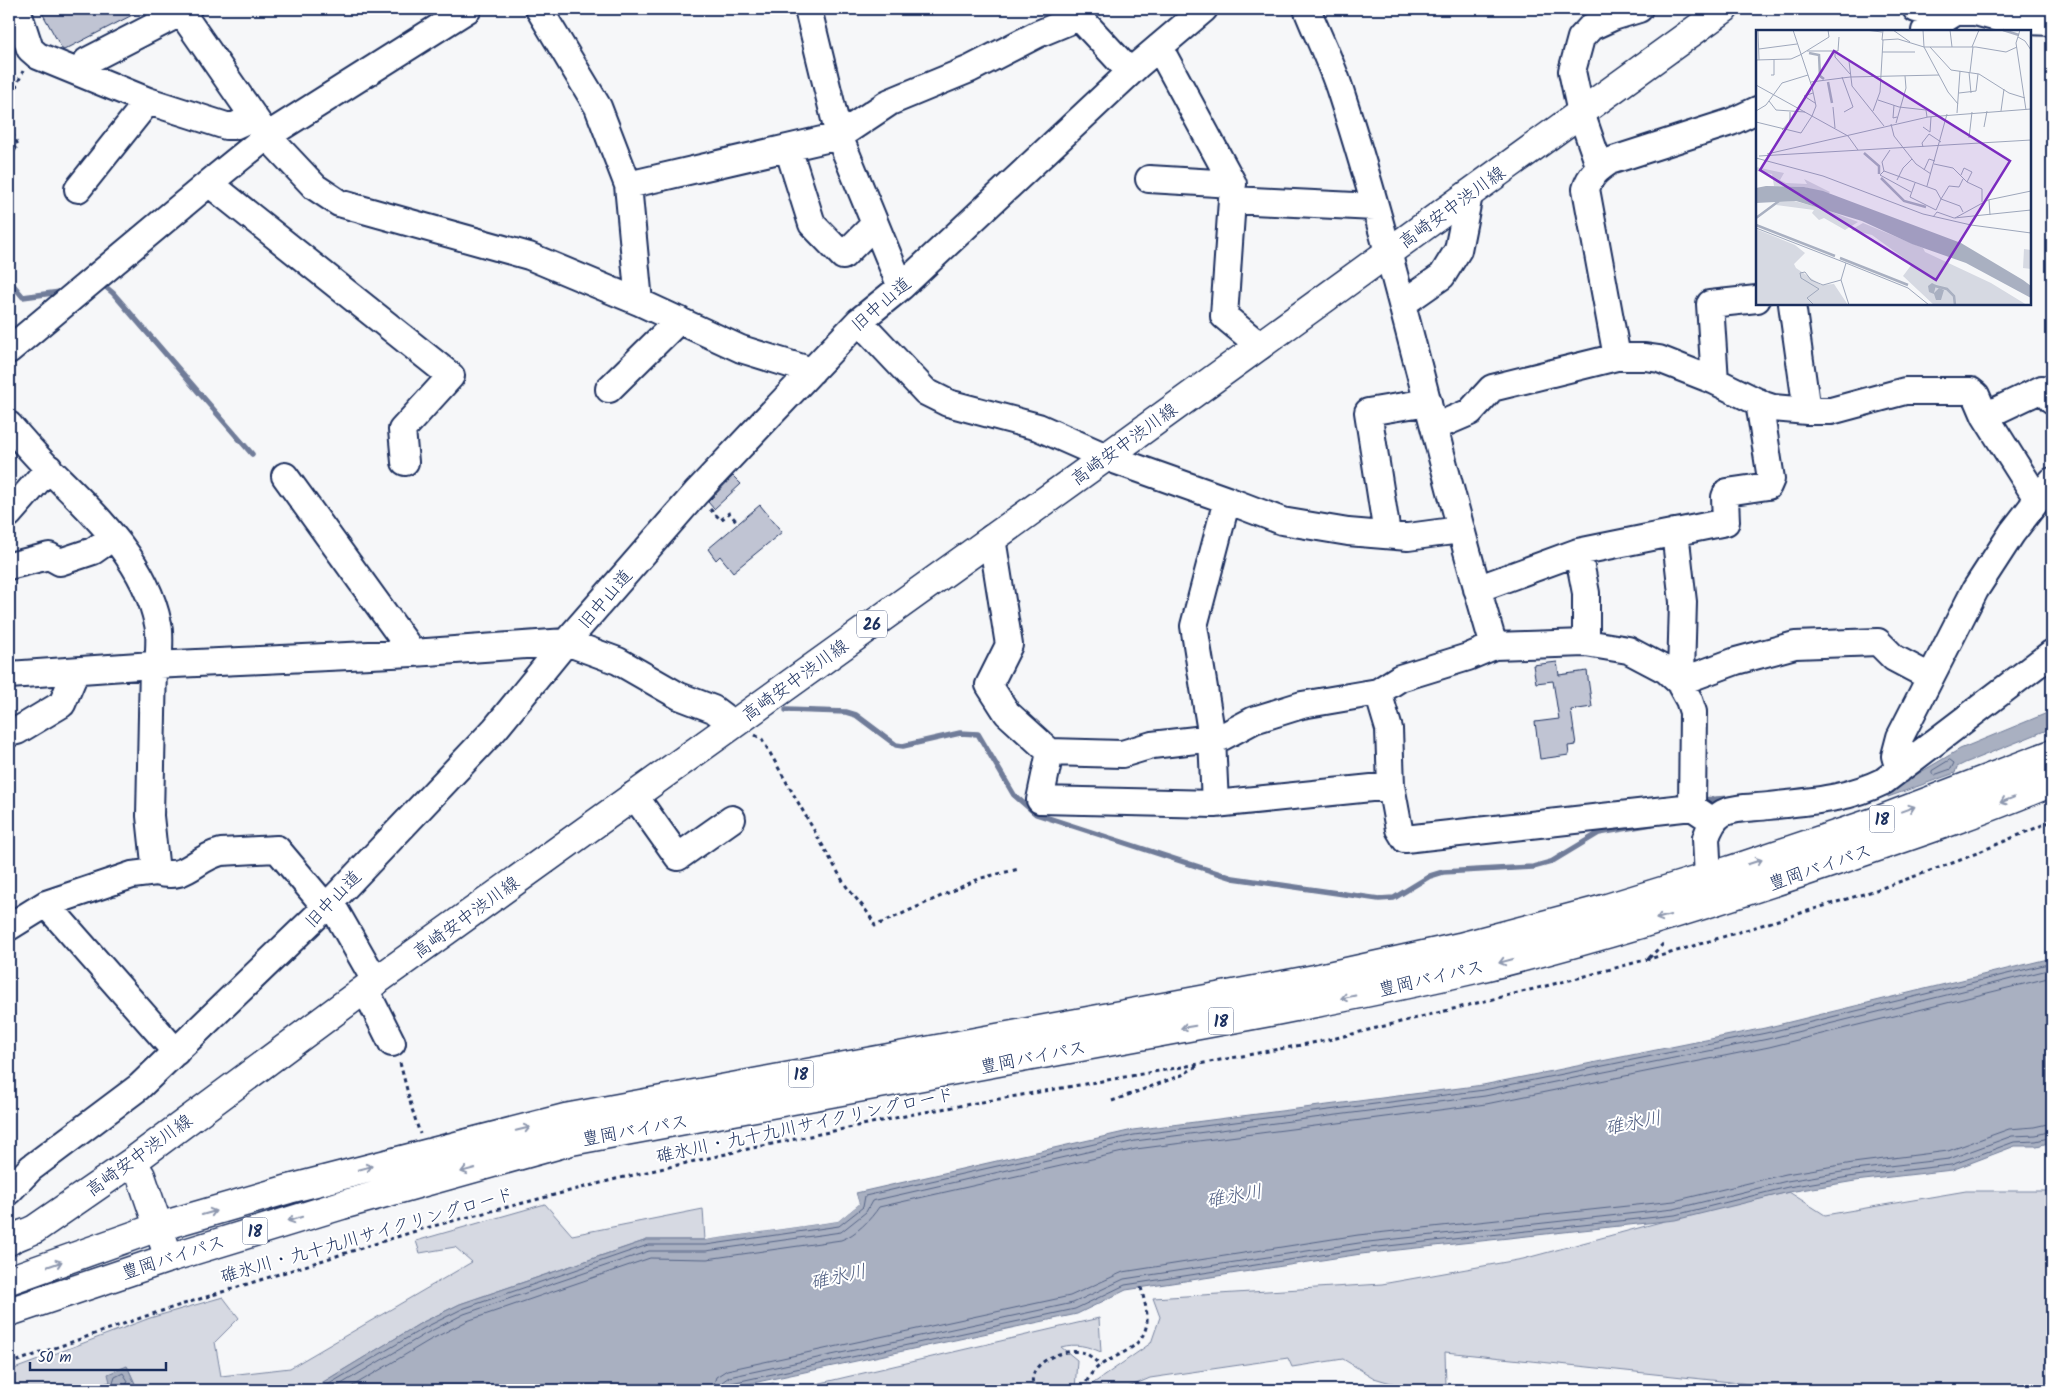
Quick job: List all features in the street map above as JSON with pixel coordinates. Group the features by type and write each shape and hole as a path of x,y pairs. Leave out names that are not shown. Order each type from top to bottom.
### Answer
{"main road":[{"name":"高崎安中渋川線","path":"12,1233 25,1234 34,1229 132,1162 370,985 1260,346 1724,9"},
{"name":"豊岡バイパス","path":"9,1280 158,1227 360,1170 565,1118 1315,979 1460,948 1595,911 1708,877 1876,821 2052,754"},
{"name":"豊岡バイパス","path":"9,1312 169,1258 342,1204 571,1142 1378,991 1705,910 2052,782"},
{"path":"132,1162 141,1176 169,1258"}],"street":[{"path":"17,9 30,49 34,53 148,101 226,126 261,127"},
{"path":"9,350 209,183 261,127 468,9"},
{"path":"539,9 598,107 628,185 639,302"},
{"path":"808,9 839,136 901,287"},
{"name":"旧中山道","path":"9,1191 31,1168 139,1087 327,906 495,729 566,642 696,493 859,321 901,287 1130,72 1204,9"},
{"path":"1307,9 1340,91 1389,253 1460,530 1494,646"},
{"path":"1600,168 1581,113 1572,72 1587,18 1613,17 1639,9"},
{"path":"1916,9 1947,17"},
{"path":"80,72 87,61 185,10 261,127 314,187 339,203 529,256 639,302 741,349 812,371"},
{"path":"1927,30 1956,12 1975,12 2005,20 2052,25"},
{"path":"628,185 839,136 890,102 970,69 1038,34 1079,17 1130,72"},
{"path":"1149,179 1233,184 1159,47"},
{"path":"78,189 148,101"},
{"path":"1617,357 1586,189 1589,179 1610,161 1731,122 1756,110"},
{"path":"788,148 812,224 843,256 875,224"},
{"path":"209,183 451,376 402,430 405,462"},
{"path":"1402,304 1442,276 1446,270 1458,250 1469,195"},
{"path":"1260,346 1224,316 1232,200 1375,207"},
{"path":"1715,381 1710,304 1756,299"},
{"path":"1792,305 1807,411"},
{"path":"609,389 679,320"},
{"path":"859,321 926,392 948,403 1038,427 1106,457 1282,521 1348,532 1408,537 1460,530"},
{"path":"1435,427 1470,412 1492,388 1617,357 1645,357 1658,360 1715,381 1773,408 1807,411 1831,410 1905,391 1971,391 1976,395 1985,416 2045,491 2012,533 1975,590 1900,737 1895,756 1899,770"},
{"path":"1985,416 2042,389 2052,400"},
{"path":"1387,534 1368,412 1428,402"},
{"path":"1477,589 1578,552 1726,522 1725,497 1727,492 1768,486 1771,478 1759,402"},
{"path":"9,425 97,516 132,561 151,599 158,625 150,816 156,872"},
{"path":"9,514 49,468"},
{"path":"285,476 412,653"},
{"path":"1215,804 1212,738 1194,626 1227,500"},
{"path":"1675,532 1683,602 1680,682"},
{"path":"9,566 49,556 60,562 94,551 113,537"},
{"path":"992,538 1009,645 989,685 1007,713 1050,752 1122,754 1152,745 1222,737 1254,720 1302,705 1378,692 1400,678 1468,657 1494,646 1586,643 1628,650 1666,670 1680,682 1693,712 1692,807"},
{"path":"1578,552 1586,593 1586,643"},
{"path":"9,675 412,653 566,642 618,661 679,696 713,709 733,724"},
{"path":"1680,682 1736,661 1795,644 1878,642 1894,658 1930,676"},
{"path":"1705,910 1708,877 1706,838 1708,830 1718,817 1732,810 1812,802 1863,792 1884,781 1899,770 2052,652"},
{"path":"9,733 17,731 62,704 76,671"},
{"path":"1378,692 1389,729 1390,786 1399,829 1405,839 1692,807 1714,822"},
{"path":"1050,752 1040,800 1215,804 1390,786"},
{"path":"634,795 678,857 732,819"},
{"path":"9,927 46,904 132,875 156,872 168,876 177,875 213,854 277,849 319,899 336,912 370,985 392,1044"},
{"path":"46,904 176,1052"}],"path":[{"path":"9,103 24,67 34,53"},
{"path":"9,126 18,145 9,159"},
{"path":"696,493 721,520 729,513 738,523"},
{"path":"733,724 762,739 828,857 851,894 870,914 875,926 981,878 1019,869"},
{"name":"碓氷川・九十九川サイクリングロード","path":"9,1364 149,1315 422,1229 616,1180 748,1149 919,1113 1199,1064 1338,1037 1578,978 1667,954 1873,891 1958,861 2052,820"},
{"path":"392,1044 400,1062 422,1139"},
{"path":"1112,1101 1182,1076 1199,1064"},
{"path":"1085,1390 1088,1379 1101,1365 1123,1354 1138,1342 1145,1329 1147,1320 1142,1286"},
{"path":"1035,1390 1032,1378 1042,1361 1064,1353 1084,1352 1101,1365"}],"shaded area":[{"path":"1966,1191 2052,1191 2052,1390 1778,1390 1778,1387 1445,1352 1446,1385 1410,1386 1391,1383 1374,1378 1343,1359 1292,1367 1288,1358 1150,1378 1122,1390 1091,1390 1091,1385 1151,1343 1160,1317 1153,1298 1382,1284 1523,1259 1668,1220 1789,1192 1825,1215"},
{"path":"545,1204 572,1235 703,1209 705,1240 647,1240 460,1304 421,1323 310,1390 138,1390 127,1366 110,1382 85,1390 9,1390 9,1371 150,1318 223,1297 239,1318 215,1342 221,1376 290,1368 472,1262 455,1247 420,1253 416,1241"},
{"path":"1099,1318 1101,1352 1081,1346 1061,1347 1077,1360 1075,1390 737,1390 773,1383 795,1389"}],"water":[{"path":"2052,711 2052,728 1965,763 1957,767 1955,773 1888,797 1887,792 1960,749"},
{"name":"碓氷川","path":"2052,958 2052,1142 2037,1146 2015,1146 1952,1170 1855,1181 1789,1192 1675,1220 1361,1254 1126,1290 1077,1314 720,1390 310,1390 421,1323 460,1304 647,1240 705,1240 838,1221 859,1204 856,1193 1133,1130 1483,1085 1765,1028"},
{"path":"127,1366 136,1386 123,1390 85,1390 110,1382 108,1374"}],"pier":[{"path":"855,1191 859,1204 838,1221 705,1240 705,1238 837,1219 857,1203"}],"building":[{"path":"40,9 144,9 64,50"},
{"path":"733,476 741,484 714,509 708,502"},
{"path":"760,505 782,532 733,572 720,556 716,560 708,549"},
{"path":"1557,662 1559,675 1587,671 1592,707 1571,710 1576,745 1568,746 1569,755 1540,759 1535,722 1559,719 1553,681 1536,683 1533,665"}],"waterway":[{"path":"9,280 23,297 60,292"},
{"path":"107,288 252,454"},
{"path":"786,710 846,712 856,715 896,745 903,746 960,733 978,734 1014,795 1036,814 1233,878 1379,899 1394,898 1430,876 1443,872 1533,867 1551,862 1599,833 1652,824"},
{"path":"1700,800 1733,798"}]}
